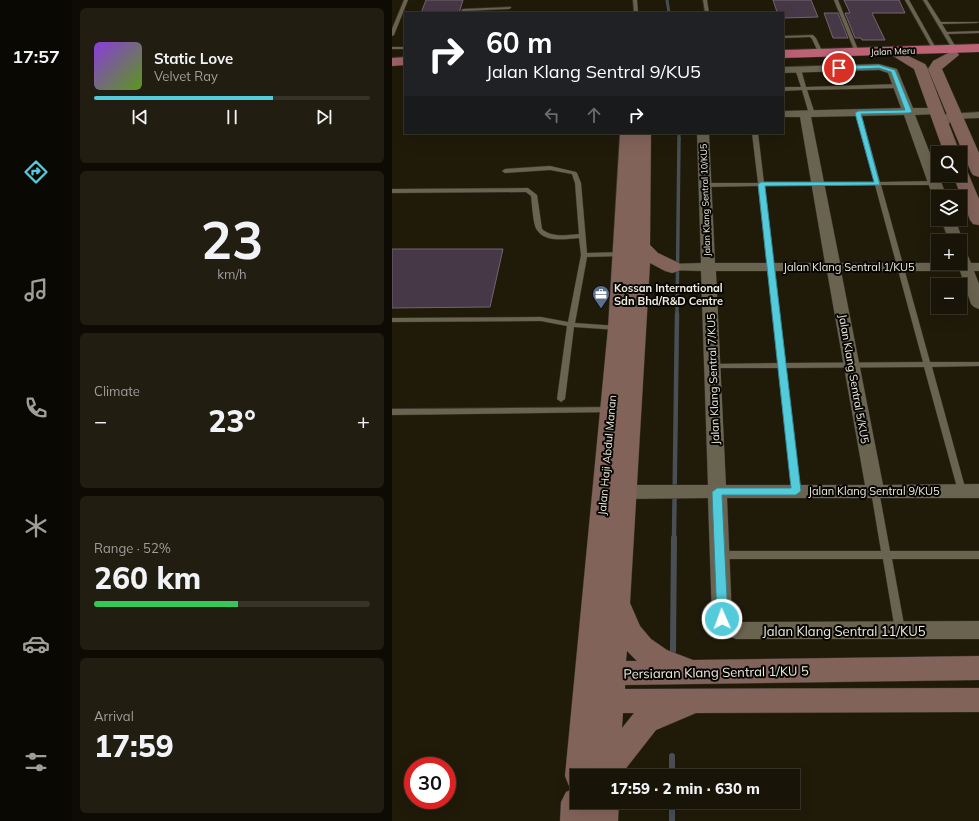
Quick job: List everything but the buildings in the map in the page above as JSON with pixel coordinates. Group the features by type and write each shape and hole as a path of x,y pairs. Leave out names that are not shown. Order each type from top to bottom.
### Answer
{"highway":[{"name":"Jalan Meru","path":"784,59 900,56 954,52 979,48"},
{"name":"Jalan Meru","path":"784,54 935,50 979,54"}],"main road":[{"path":"392,62 404,61"},
{"path":"392,67 404,67"}],"street":[{"path":"954,52 938,64 935,69 957,119 971,163"},
{"path":"900,56 920,67 950,146"},
{"path":"784,70 882,67 894,73 938,190"},
{"path":"784,114 936,111"},
{"name":"Jalan Klang Sentral 5/KU5","path":"809,114 818,184 875,491"},
{"path":"957,119 979,115"},
{"path":"942,125 947,118 979,122"},
{"name":"Jalan Haji Abdul Manan","path":"604,686 618,604 640,285 632,250 628,134"},
{"name":"Jalan Haji Abdul Manan","path":"596,769 604,686 611,410 618,328 632,250 643,134"},
{"name":"Jalan Klang Sentral 10/KU5","path":"703,134 708,267"},
{"path":"964,182 979,220"},
{"path":"632,250 652,257 672,267"},
{"path":"640,285 672,267"},
{"name":"Jalan Klang Sentral 1/KU5","path":"672,267 972,268"},
{"name":"Jalan Klang Sentral 7/KU5","path":"708,267 717,492"},
{"path":"972,268 979,304"},
{"name":"Jalan Klang Sentral 9/KU5","path":"626,492 971,491"},
{"name":"Jalan Klang Sentral 11/KU5","path":"717,492 722,619 725,625 731,629 739,631 979,630"},
{"path":"618,604 628,631 641,649 659,660 701,672"},
{"name":"Persiaran Klang Sentral 1/KU 5","path":"604,686 701,672 979,668"},
{"path":"604,686 706,700 979,700"},
{"path":"601,769 646,721 662,713 706,700"},
{"path":"576,821 577,809"},
{"path":"602,821 603,809"}],"lane":[{"path":"392,35 406,0"},
{"path":"464,10 508,11 510,0"},
{"path":"634,0 636,12"},
{"path":"705,0 707,12"},
{"path":"836,0 856,52"},
{"path":"907,0 935,50"},
{"path":"925,0 946,33 954,52"},
{"path":"939,23 977,22"},
{"path":"946,33 979,32"},
{"path":"784,36 811,36 814,38 820,53"},
{"path":"392,48 404,48"},
{"path":"798,69 809,114"},
{"path":"784,89 900,86"},
{"path":"858,113 928,365 971,491"},
{"path":"755,134 796,491"},
{"path":"505,171 550,168 574,173 578,183 584,255 571,325 561,399"},
{"path":"705,184 935,183"},
{"path":"392,191 528,190 534,196 542,233 547,236 582,236"},
{"path":"584,255 632,250"},
{"path":"392,320 541,319 571,325 618,328"},
{"path":"712,366 979,364"},
{"path":"392,412 611,410"},
{"path":"875,491 900,630"},
{"path":"720,555 979,555"}],"waterway":[{"path":"667,0 669,12"},
{"path":"677,315 679,138"},
{"path":"674,539 677,314"},
{"path":"673,651 674,538"},
{"path":"672,756 672,769"},
{"path":"672,809 672,821"}],"place":[{"name":"Kossan International Sdn Bhd/R&D Centre","path":"601,309"}],"route":[{"path":"722,619 717,492 796,491 761,184 878,184 858,113 909,112 893,71 879,66 839,68"}]}
